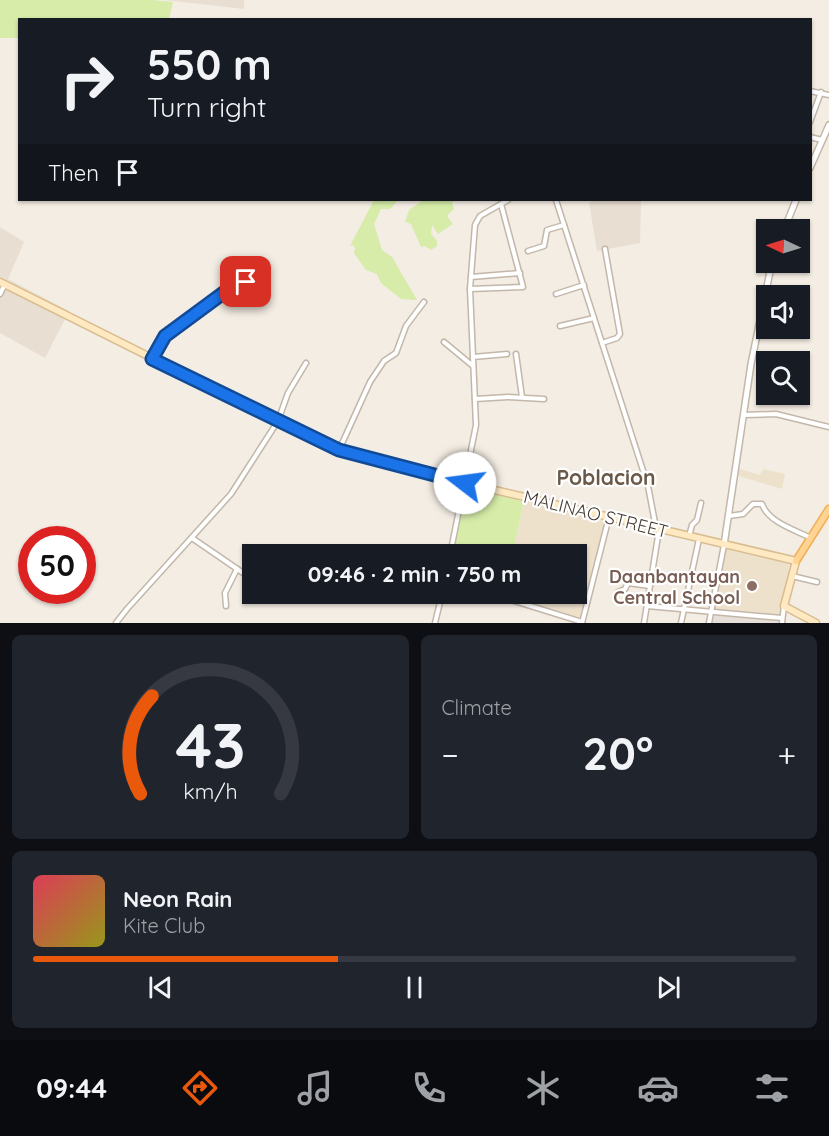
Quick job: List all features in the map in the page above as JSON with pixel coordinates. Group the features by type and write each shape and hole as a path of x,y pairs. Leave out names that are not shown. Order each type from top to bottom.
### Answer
{"main road":[{"name":"MALINAO STREET","path":"2,283 339,450 465,483 796,561"},
{"path":"816,623 784,606 796,561 827,516 829,509"}],"street":[{"path":"812,91 829,95"},
{"path":"812,117 822,92"},
{"path":"812,107 816,108"},
{"path":"812,163 829,125"},
{"path":"812,138 822,140"},
{"path":"452,544 476,424 471,289 475,225 483,213 506,201"},
{"path":"556,201 648,486 657,529 645,623"},
{"path":"788,219 796,201"},
{"path":"471,289 523,287 501,204"},
{"path":"528,252 543,246 547,230 564,225"},
{"path":"602,343 617,339 620,334 604,249"},
{"path":"471,277 520,273"},
{"path":"709,623 729,516 753,353 770,273"},
{"path":"152,359 165,336 226,291 246,282"},
{"path":"0,294 2,283"},
{"path":"556,294 584,285"},
{"path":"339,450 370,382 384,362 396,353 406,326 424,302"},
{"path":"560,326 594,318"},
{"path":"444,342 474,367"},
{"path":"473,357 507,354"},
{"path":"516,354 522,397"},
{"path":"116,623 231,494 278,421 288,393 306,363"},
{"path":"475,399 522,397 544,399"},
{"path":"744,415 776,414 829,427"},
{"path":"689,536 692,525 697,520 701,503"},
{"path":"729,516 743,514 753,504 762,504 771,517 811,538"},
{"path":"523,604 582,623 609,517"},
{"path":"192,538 242,572"},
{"path":"681,623 699,539"},
{"path":"226,606 225,593 237,569"},
{"path":"791,575 817,582"},
{"path":"618,592 625,589 628,584 650,586"},
{"path":"435,623 440,604"},
{"path":"647,606 782,620 784,606"}],"shaded area":[{"path":"165,0 244,0 244,9"},
{"path":"641,201 640,243 597,251 589,202"},
{"path":"0,227 24,242 8,279 69,311 45,358 0,333"},
{"path":"737,468 760,475 763,469 785,474 782,489 735,475"},
{"path":"524,502 607,521 587,596 587,544 514,544"},
{"name":"Daanbantayan Central School","path":"724,548 790,564 780,615 714,609"},
{"path":"532,604 585,604 581,619"},
{"path":"709,606 784,616 783,623 705,623"}],"green space":[{"path":"0,0 173,2 169,18 18,18 18,38 0,38"},
{"path":"373,201 397,201 390,209 381,209 374,224 382,250 392,257 417,300 401,299 381,283 377,274 366,270 354,253 353,245 350,246"},
{"path":"422,201 454,201 452,203 454,209 447,216 453,224 438,234 432,225 431,234 437,241 437,246 431,250 425,246 421,247 411,224 405,222 409,210"},
{"path":"467,487 524,502 514,544 455,544"}],"place":[{"name":"Daanbantayan Central School","path":"752,586"}],"district":[{"name":"Poblacion","path":"606,477"}],"route":[{"path":"246,282 226,291 165,336 152,359 339,450 465,483"}]}
